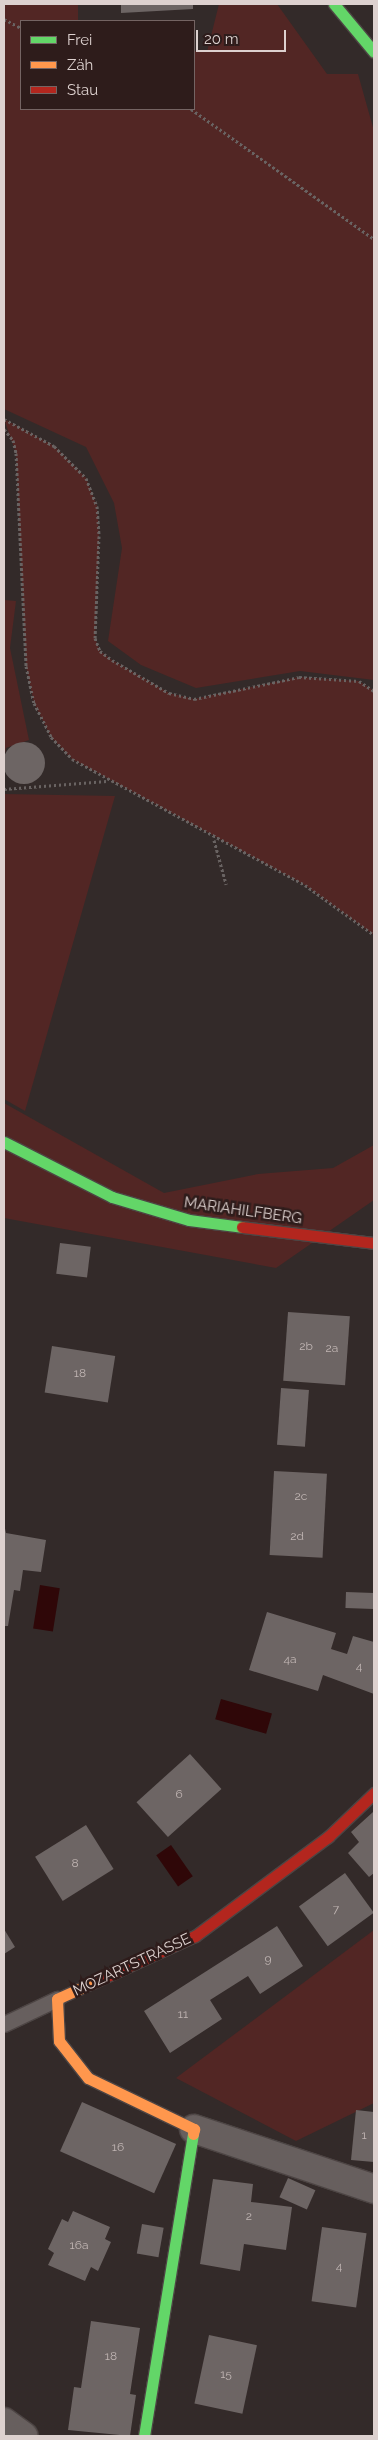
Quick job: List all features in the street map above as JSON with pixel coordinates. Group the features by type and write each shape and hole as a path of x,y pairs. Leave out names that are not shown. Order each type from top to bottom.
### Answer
{"street":[{"path":"334,4 374,52"},
{"name":"MARIAHILFBERG","path":"4,1142 112,1196 188,1220 374,1243"},
{"name":"MOZARTSTRASSE","path":"194,2129 88,2078 59,2041 58,1999 196,1936 328,1837 374,1793"},
{"path":"144,2436 194,2129 374,2189"},
{"path":"4,2422 23,2436"}],"lane":[{"path":"4,2024 58,1999"}],"path":[{"path":"4,19 20,27"},
{"path":"192,110 374,239"},
{"path":"4,420 54,446 86,478 96,506 99,536 95,638 100,651 112,660 169,693 194,699 299,677 359,681 374,691"},
{"path":"4,429 16,453 21,606 34,703 51,737 72,759 214,840 305,886 374,935"},
{"path":"4,789 108,781"},
{"path":"214,840 226,884"}],"shaded area":[{"path":"4,4 78,4 78,20 20,20 20,110 195,110 195,51 207,52 219,4 277,4 327,74 358,74 374,131 374,680 300,671 196,688 141,665 108,641 122,548 114,503 86,447 4,409"},
{"path":"4,419 54,446 86,478 97,506 99,536 95,638 100,651 112,660 169,693 194,699 299,677 359,681 374,691 374,935 305,885 72,759 51,737 34,703 26,666 16,453"},
{"path":"4,600 16,601 10,648 29,740 6,748 4,758"},
{"path":"4,794 115,796 25,1111 4,1099"},
{"path":"4,1103 164,1193 258,1174 333,1168 374,1145 374,1200 276,1268 4,1218"},
{"path":"40,1585 60,1588 53,1632 33,1628"},
{"path":"221,1699 272,1714 266,1734 215,1719"},
{"path":"171,1845 193,1876 178,1886 156,1855"},
{"path":"374,1930 374,2103 296,2141 176,2078"}],"building":[{"path":"121,4 193,4 193,9 121,13"},
{"path":"28,742 36,745 42,751 45,763 42,775 36,781 20,784 12,781 6,775 3,759 6,751 12,745"},
{"path":"60,1243 91,1247 87,1278 56,1274"},
{"path":"288,1312 350,1316 345,1385 283,1381"},
{"path":"52,1346 115,1356 108,1402 45,1392"},
{"path":"281,1388 309,1390 305,1447 277,1445"},
{"path":"274,1471 327,1474 323,1558 270,1555"},
{"path":"4,1524 6,1533 46,1540 41,1572 23,1570 20,1591 14,1590 8,1626 4,1626"},
{"path":"346,1592 374,1593 373,1609 345,1608"},
{"path":"267,1612 336,1633 331,1649 347,1654 353,1636 374,1642 374,1694 323,1675 318,1691 249,1670"},
{"path":"190,1754 221,1789 168,1837 136,1802"},
{"path":"373,1812 374,1873 369,1877 348,1853 359,1842 351,1832"},
{"path":"86,1825 114,1869 63,1901 35,1857"},
{"path":"345,1873 374,1913 328,1946 299,1907"},
{"path":"277,1926 303,1966 260,1994 248,1976 210,2000 222,2019 170,2053 144,2011"},
{"path":"4,1929 15,1947 4,1954"},
{"path":"82,2102 176,2144 154,2193 60,2151"},
{"path":"356,2110 374,2112 374,2162 351,2160"},
{"path":"288,2178 315,2190 307,2209 279,2197"},
{"path":"213,2179 253,2184 251,2202 292,2207 286,2250 244,2244 240,2271 200,2264"},
{"path":"73,2211 110,2227 105,2239 111,2242 98,2271 91,2267 85,2281 48,2265 54,2253 48,2249 62,2219 68,2222"},
{"path":"142,2224 164,2228 158,2257 137,2254"},
{"path":"322,2227 367,2233 356,2308 312,2301"},
{"path":"91,2321 140,2328 130,2394 136,2395 130,2436 68,2430 74,2387 81,2388"},
{"path":"209,2335 257,2345 242,2414 194,2403"}],"traffic: fast":[{"path":"334,4 374,52"},
{"path":"4,1142 112,1197 189,1220 242,1227"},
{"path":"144,2436 193,2134"}],"traffic: slow":[{"path":"101,1979 57,1999 59,2041 88,2078 194,2129 193,2134"}],"traffic: jam":[{"path":"242,1227 374,1243"},
{"path":"101,1979 195,1936 328,1837 374,1793"}]}
